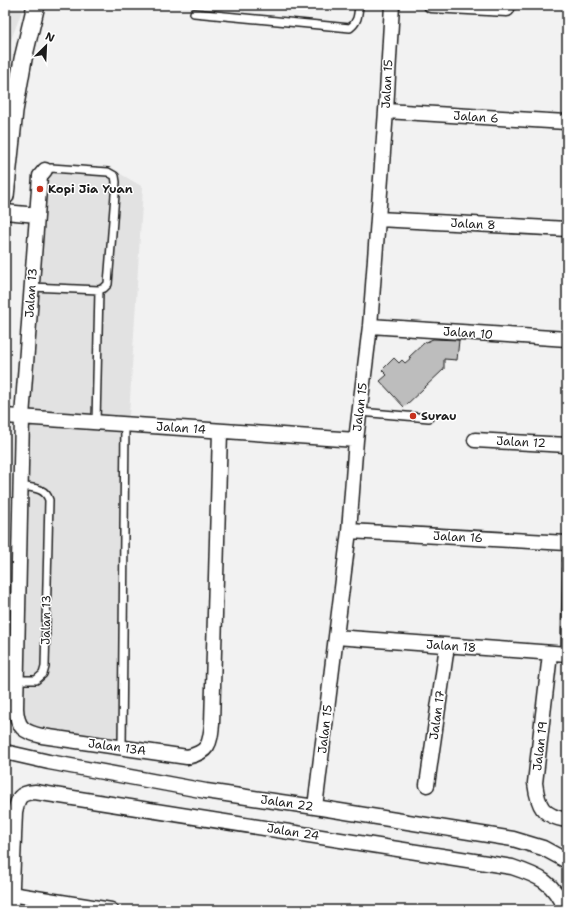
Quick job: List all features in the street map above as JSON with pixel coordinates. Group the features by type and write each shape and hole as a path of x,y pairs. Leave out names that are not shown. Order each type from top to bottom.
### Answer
{"street":[{"path":"5,196 16,103 23,59 36,5"},
{"name":"Jalan 15","path":"315,807 349,531 356,440 370,326 386,111 392,5"},
{"path":"431,5 507,8"},
{"name":"Jalan 6","path":"386,111 566,122"},
{"name":"Jalan 13","path":"22,417 40,176 45,170"},
{"path":"5,212 37,215"},
{"name":"Jalan 8","path":"378,219 567,229"},
{"name":"Jalan 10","path":"370,326 567,339"},
{"name":"Jalan 14","path":"5,416 356,440"},
{"name":"Jalan 13A","path":"22,417 16,718 22,728 29,733 42,736 187,756 199,754 207,746 211,738 220,431"},
{"name":"Jalan 12","path":"475,440 567,445"},
{"name":"Jalan 16","path":"349,531 567,543"},
{"name":"Jalan 18","path":"336,637 566,654"},
{"name":"Jalan 17","path":"427,785 447,646"},
{"name":"Jalan 19","path":"550,654 535,783 540,805 545,812 555,818 567,820"},
{"name":"Jalan 22","path":"5,752 155,782 513,839 543,848 567,861"},
{"name":"Jalan 24","path":"10,811 21,795 27,792 43,793 512,866 530,872 544,880 557,894 565,910"},
{"path":"10,811 11,910"},
{"path":"12,894 111,910"}],"lane":[{"path":"194,13 350,28 355,24 358,16 359,5"},
{"path":"31,287 99,290 108,284 116,182 114,176 108,172 51,168 45,170"},
{"path":"96,422 99,290"},
{"path":"360,412 429,418"},
{"path":"122,747 124,424"},
{"name":"Jalan 13","path":"16,680 36,680 43,674 45,667 49,500 47,494 43,491 20,486"},
{"path":"566,654 567,556"}],"shaded area":[{"path":"5,5 24,5 5,56"},
{"path":"44,164 112,169 143,187 128,432 125,753 18,731 10,719 13,499 20,387"}],"building":[{"path":"433,339 459,340 457,360 444,359 444,369 404,407 380,381 387,375 382,370 394,358 399,363 402,360 405,363 411,358 409,357 424,343"}],"place":[{"name":"Kopi Jia Yuan","path":"40,189"},
{"name":"Surau","path":"413,416"}]}
